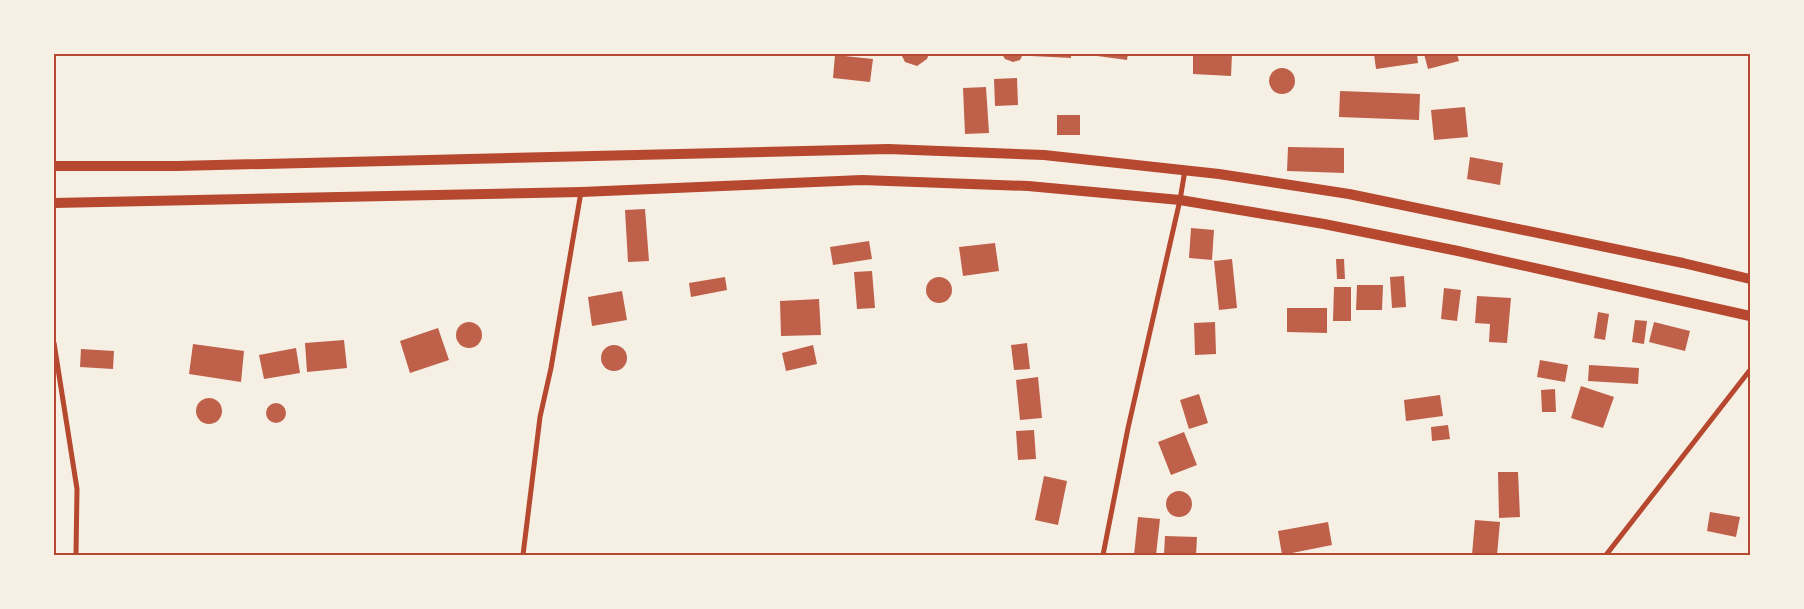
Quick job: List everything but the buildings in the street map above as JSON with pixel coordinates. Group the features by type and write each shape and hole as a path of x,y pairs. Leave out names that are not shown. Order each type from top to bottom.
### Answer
{"main road":[{"path":"54,166 177,166 888,149 1044,155 1185,170 1349,194 1684,263 1750,279"},
{"path":"54,203 581,192 862,180 1028,186 1180,200 1334,226 1468,253 1750,316"}],"street":[{"path":"1103,555 1128,428 1180,200 1185,170"},
{"path":"523,555 540,417 552,368 581,192"},
{"path":"54,343 78,489 76,555"},
{"path":"1606,555 1750,370"}]}
